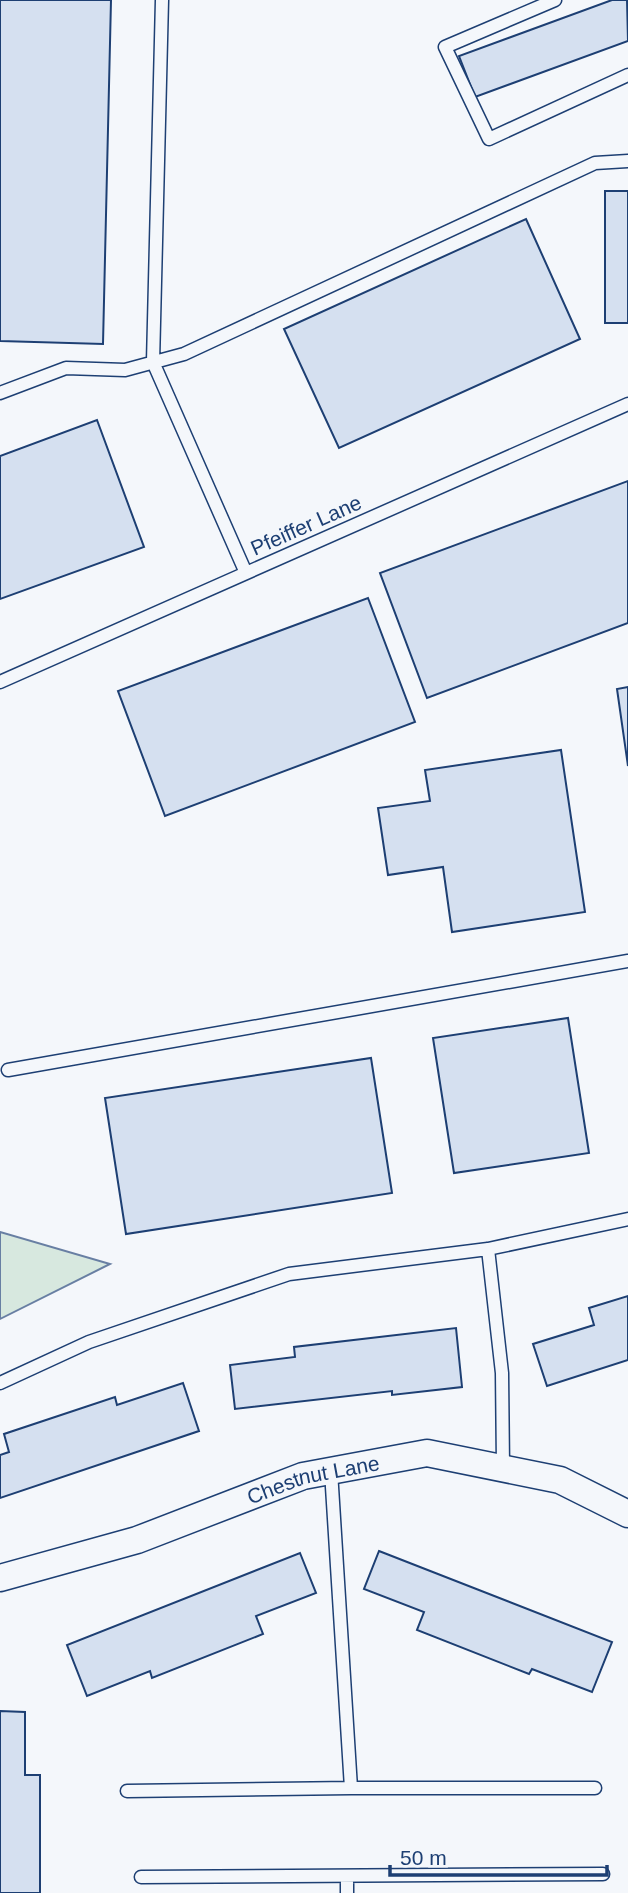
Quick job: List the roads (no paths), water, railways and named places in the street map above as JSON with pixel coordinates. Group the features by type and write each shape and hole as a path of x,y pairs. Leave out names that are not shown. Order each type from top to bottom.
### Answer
{"street":[{"name":"Chestnut Lane","path":"0,1578 137,1539 303,1476 427,1452 560,1480 628,1514"}],"lane":[{"path":"162,0 153,362 246,573"},
{"path":"555,0 445,47 489,139 628,75"},
{"path":"0,393 66,368 125,370 184,354 595,163 628,161"},
{"name":"Pfeiffer Lane","path":"0,682 628,404"},
{"path":"8,1070 628,961"},
{"path":"0,1383 89,1342 289,1274 488,1249 628,1219"},
{"path":"488,1249 502,1373 503,1467"},
{"path":"331,1471 351,1788"},
{"path":"127,1791 595,1788"},
{"path":"141,1877 603,1874"},
{"path":"346,1876 347,1893"}]}
